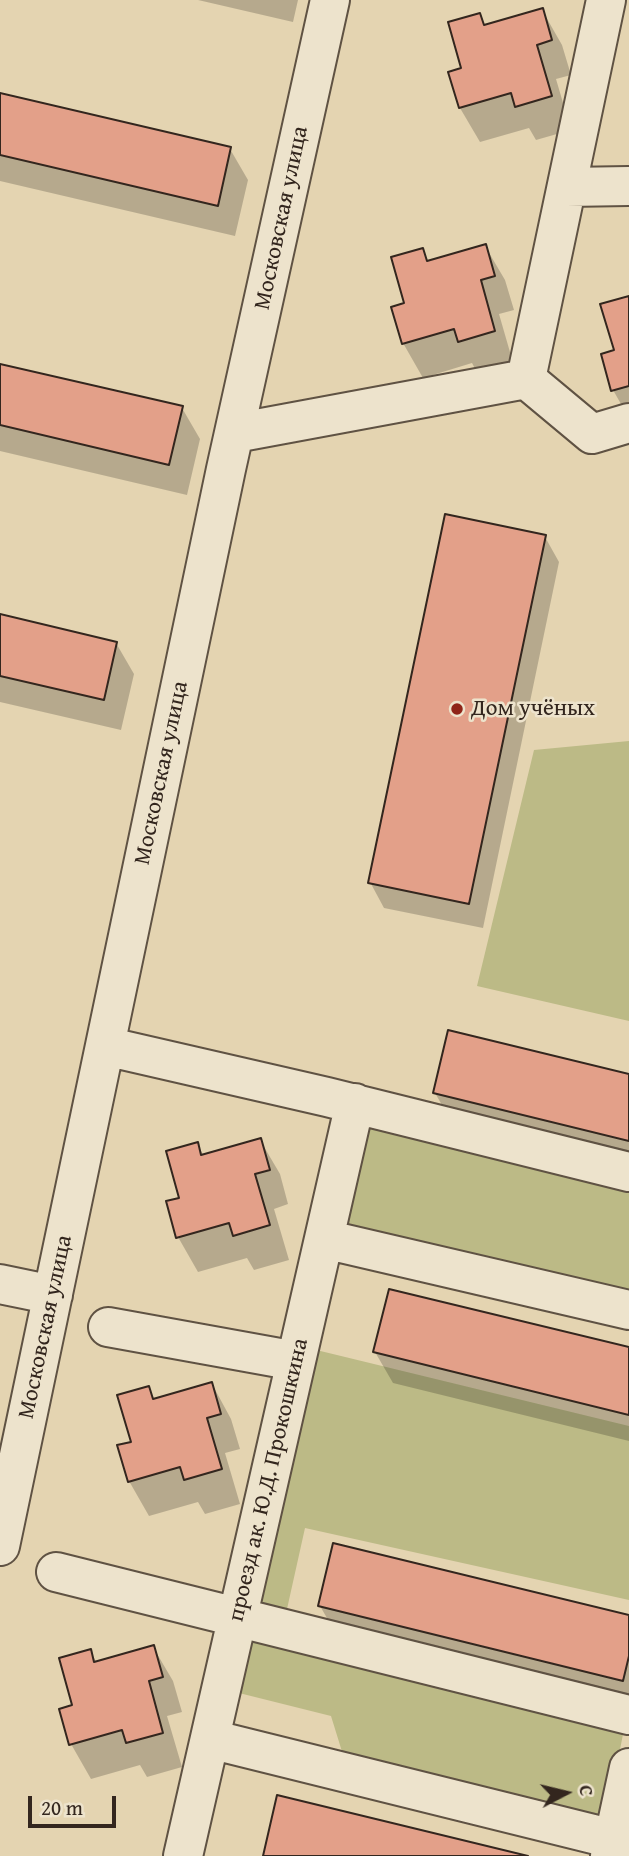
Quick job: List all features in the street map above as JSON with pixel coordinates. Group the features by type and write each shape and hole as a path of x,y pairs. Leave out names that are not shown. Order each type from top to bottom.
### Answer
{"street":[{"name":"Московская улица","path":"2,1529 330,0"},
{"path":"526,379 606,0"},
{"path":"567,187 629,186"},
{"path":"235,433 526,379"},
{"path":"526,379 592,434 629,423"},
{"path":"105,1046 355,1103 629,1172"},
{"name":"проезд ак. Ю.Д. Прокошкина","path":"183,1856 355,1103"},
{"path":"324,1239 629,1310"},
{"path":"0,1284 53,1295"},
{"path":"108,1327 296,1361"},
{"path":"57,1572 629,1715"},
{"path":"210,1739 612,1848 629,1768"}],"shaded area":[{"path":"629,741 629,1021 477,986 534,750"},
{"path":"361,1118 629,1184 629,1295 344,1232"},
{"path":"304,1347 629,1426 629,1600 305,1528 285,1618 244,1609"},
{"path":"249,1631 625,1724 605,1826 344,1758 331,1716 235,1692"}],"building":[{"path":"543,8 552,40 537,45 552,96 515,107 511,93 459,108 448,72 461,68 448,22 480,13 484,25"},
{"path":"0,93 231,147 218,206 0,155"},
{"path":"486,244 495,276 481,280 495,331 458,342 454,329 402,344 391,307 404,303 391,257 423,248 427,261"},
{"path":"629,296 629,386 611,391 601,354 614,350 600,304"},
{"path":"0,364 183,406 169,465 0,425"},
{"name":"Дом учёных","path":"445,514 546,535 469,904 368,883"},
{"path":"0,614 117,642 104,700 0,676"},
{"path":"448,1030 629,1074 629,1141 433,1093"},
{"path":"261,1138 270,1170 255,1174 270,1225 233,1236 229,1223 176,1238 166,1201 179,1198 166,1151 198,1142 201,1155"},
{"path":"389,1289 629,1347 629,1415 373,1352"},
{"path":"212,1382 221,1414 207,1418 222,1469 184,1480 180,1467 128,1482 117,1445 131,1442 117,1395 149,1386 153,1399"},
{"path":"333,1543 629,1615 629,1656 623,1681 318,1606"},
{"path":"154,1645 163,1677 149,1681 163,1733 126,1743 122,1730 69,1745 59,1709 72,1705 59,1658 91,1649 94,1662"},
{"path":"277,1795 528,1856 263,1856"}],"place":[{"name":"Дом учёных","path":"457,709"}]}
